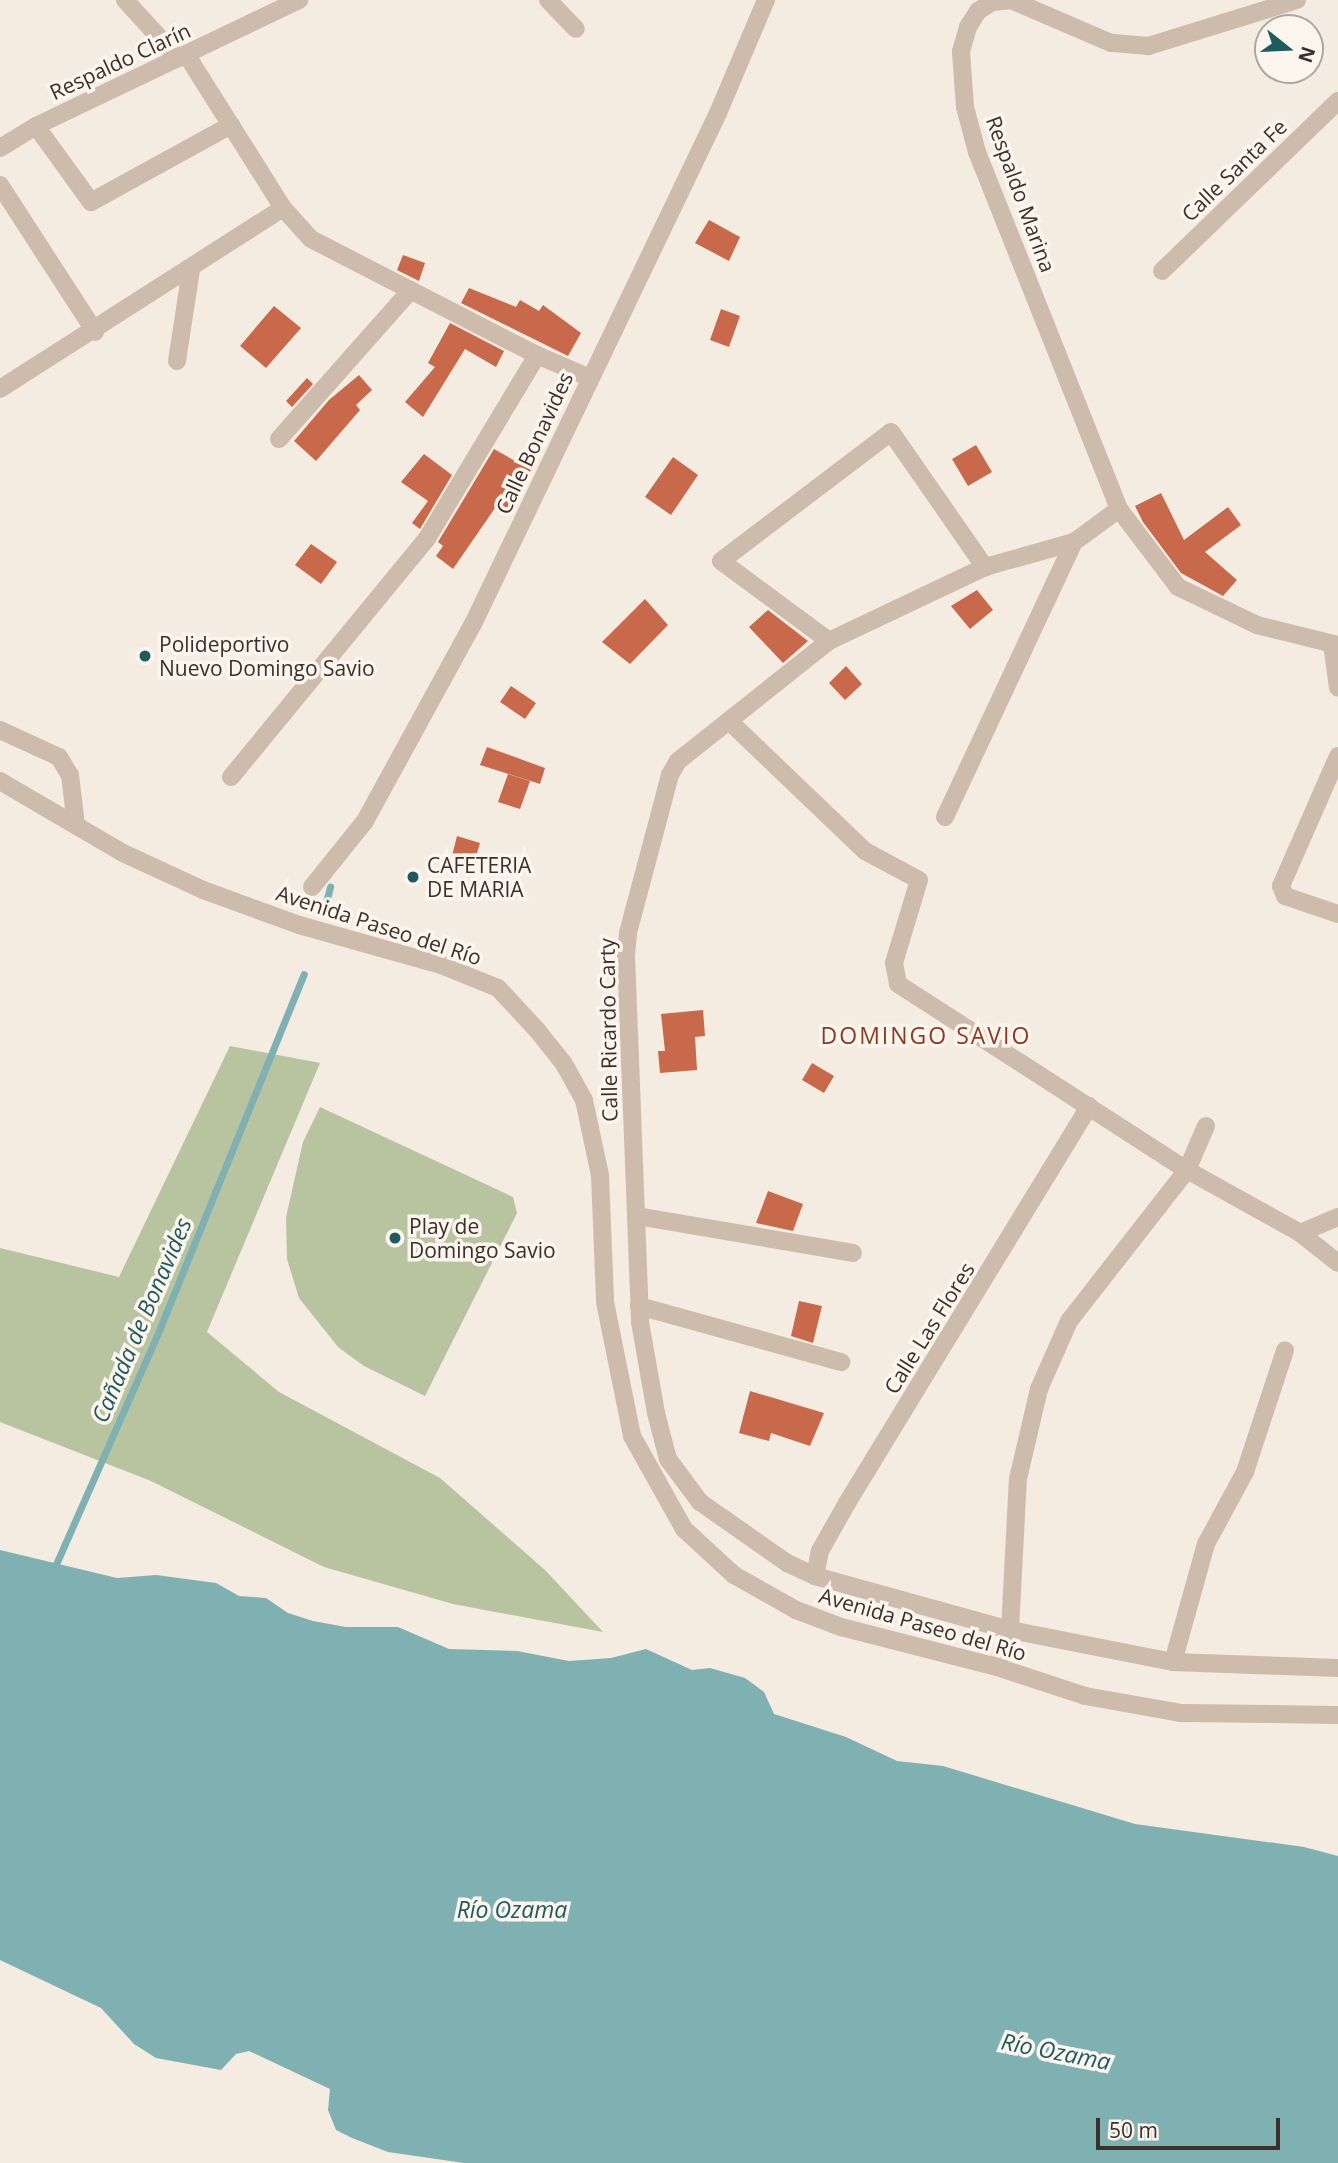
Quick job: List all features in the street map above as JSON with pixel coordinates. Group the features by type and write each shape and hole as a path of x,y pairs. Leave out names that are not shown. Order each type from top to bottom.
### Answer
{"street":[{"path":"125,0 182,56 231,125 283,208 311,239 537,355 588,377"},
{"name":"Respaldo Clarín","path":"0,148 36,126 299,0"},
{"path":"548,0 576,29"},
{"name":"Calle Bonavides","path":"312,887 365,821 473,624 588,377 718,113 766,0"},
{"name":"Respaldo Marina","path":"1297,0 1148,46 1083,35 1011,0 992,2 978,11 968,27 961,51 965,107 978,152 1119,509 1178,587 1257,625 1335,645"},
{"name":"Calle Santa Fe","path":"1162,271 1338,101"},
{"path":"36,126 91,202 231,125"},
{"path":"0,185 95,332"},
{"path":"0,389 95,332 283,208"},
{"path":"177,361 191,269"},
{"path":"279,439 411,290"},
{"path":"231,777 426,540 537,355"},
{"path":"830,641 721,561 891,432 985,567"},
{"name":"Calle Ricardo Carty","path":"815,1576 787,1563 700,1502 668,1459 639,1306 628,933 670,775 678,761 830,641 985,567 1074,542 1119,509"},
{"path":"945,817 1074,542"},
{"path":"1335,645 1338,688"},
{"path":"729,721 865,851 919,880 894,963 898,984 1187,1170 1300,1233 1338,1263"},
{"path":"0,730 59,757 70,775 76,825"},
{"path":"1338,756 1281,886 1285,896 1338,914"},
{"name":"Avenida Paseo del Río","path":"0,781 76,825 203,890 299,925 441,965 498,988 564,1064 584,1100 600,1175 605,1302 632,1436 684,1529 734,1575 796,1610 841,1627 997,1667 1085,1696 1181,1713 1338,1715"},
{"name":"Calle Las Flores","path":"815,1576 820,1551 847,1503 1089,1106"},
{"path":"997,1667 1010,1630 1018,1479 1039,1389 1069,1321 1187,1170 1206,1126"},
{"path":"637,1216 853,1253"},
{"path":"1300,1233 1338,1217"},
{"path":"639,1306 841,1362"},
{"path":"1173,1662 1206,1544 1245,1472 1285,1350"},
{"name":"Avenida Paseo del Río","path":"815,1576 1010,1630 1173,1662 1338,1668"}],"green space":[{"path":"230,1046 320,1063 207,1332 279,1392 440,1478 545,1570 603,1632 453,1604 324,1567 151,1481 0,1422 0,1248 119,1277"},
{"name":"Play de Domingo Savio","path":"320,1107 513,1197 517,1213 425,1396 364,1366 338,1347 299,1298 287,1259 286,1217 303,1142"}],"water":[{"name":"Río Ozama","path":"0,1550 117,1578 156,1575 216,1583 239,1596 266,1598 288,1613 313,1621 346,1627 398,1627 449,1649 517,1651 569,1661 611,1658 646,1649 692,1670 710,1668 745,1678 764,1692 774,1714 846,1737 897,1761 943,1766 1135,1824 1304,1847 1338,1856 1338,2163 464,2163 388,2152 336,2130 328,2110 330,2089 249,2051 236,2054 221,2070 156,2058 134,2044 101,2008 0,1960"}],"building":[{"path":"709,220 740,237 729,261 695,243"},
{"path":"403,255 425,263 419,281 397,270"},
{"path":"469,288 516,307 520,300 539,311 543,305 581,333 568,356 461,303"},
{"path":"274,306 301,328 266,368 240,346"},
{"path":"721,309 740,316 729,347 710,340"},
{"path":"450,323 504,351 496,367 465,349 423,417 405,402 435,367 428,363"},
{"path":"359,375 372,390 356,405 360,410 316,461 294,441 329,400"},
{"path":"307,378 313,384 292,407 286,401"},
{"path":"976,445 992,472 968,486 952,459"},
{"path":"494,449 531,470 505,515 495,508 453,569 436,556 443,546 438,542"},
{"path":"424,454 452,475 420,529 412,523 428,501 401,482"},
{"path":"673,457 698,475 671,515 645,497"},
{"path":"1161,493 1184,540 1228,507 1241,525 1205,552 1237,580 1223,596 1181,573 1143,522 1135,506"},
{"path":"311,544 337,562 321,584 295,565"},
{"path":"977,590 993,610 970,629 951,606"},
{"path":"645,599 668,625 630,664 602,642"},
{"path":"768,610 808,641 783,663 749,627"},
{"path":"846,666 862,684 845,700 829,683"},
{"path":"511,686 536,703 525,719 500,702"},
{"path":"487,747 545,768 540,784 480,765"},
{"path":"508,774 530,781 520,809 498,802"},
{"path":"457,836 480,843 474,863 452,856"},
{"path":"703,1010 705,1036 695,1037 697,1070 660,1073 658,1051 665,1051 661,1014"},
{"path":"812,1063 834,1076 824,1093 802,1080"},
{"path":"768,1191 803,1204 793,1231 756,1223"},
{"path":"799,1301 822,1306 813,1343 791,1336"},
{"path":"750,1391 824,1413 810,1446 771,1433 769,1441 739,1433"}],"waterway":[{"name":"Cañada de Bonavides","path":"326,902 330,887"},
{"name":"Cañada de Bonavides","path":"53,1571 160,1328 304,974"}],"place":[{"name":"Polideportivo Nuevo Domingo Savio","path":"145,656"},
{"name":"CAFETERIA DE MARIA","path":"413,877"},
{"name":"Play de Domingo Savio","path":"395,1238"}],"district":[{"name":"DOMINGO SAVIO","path":"926,1035"}]}
